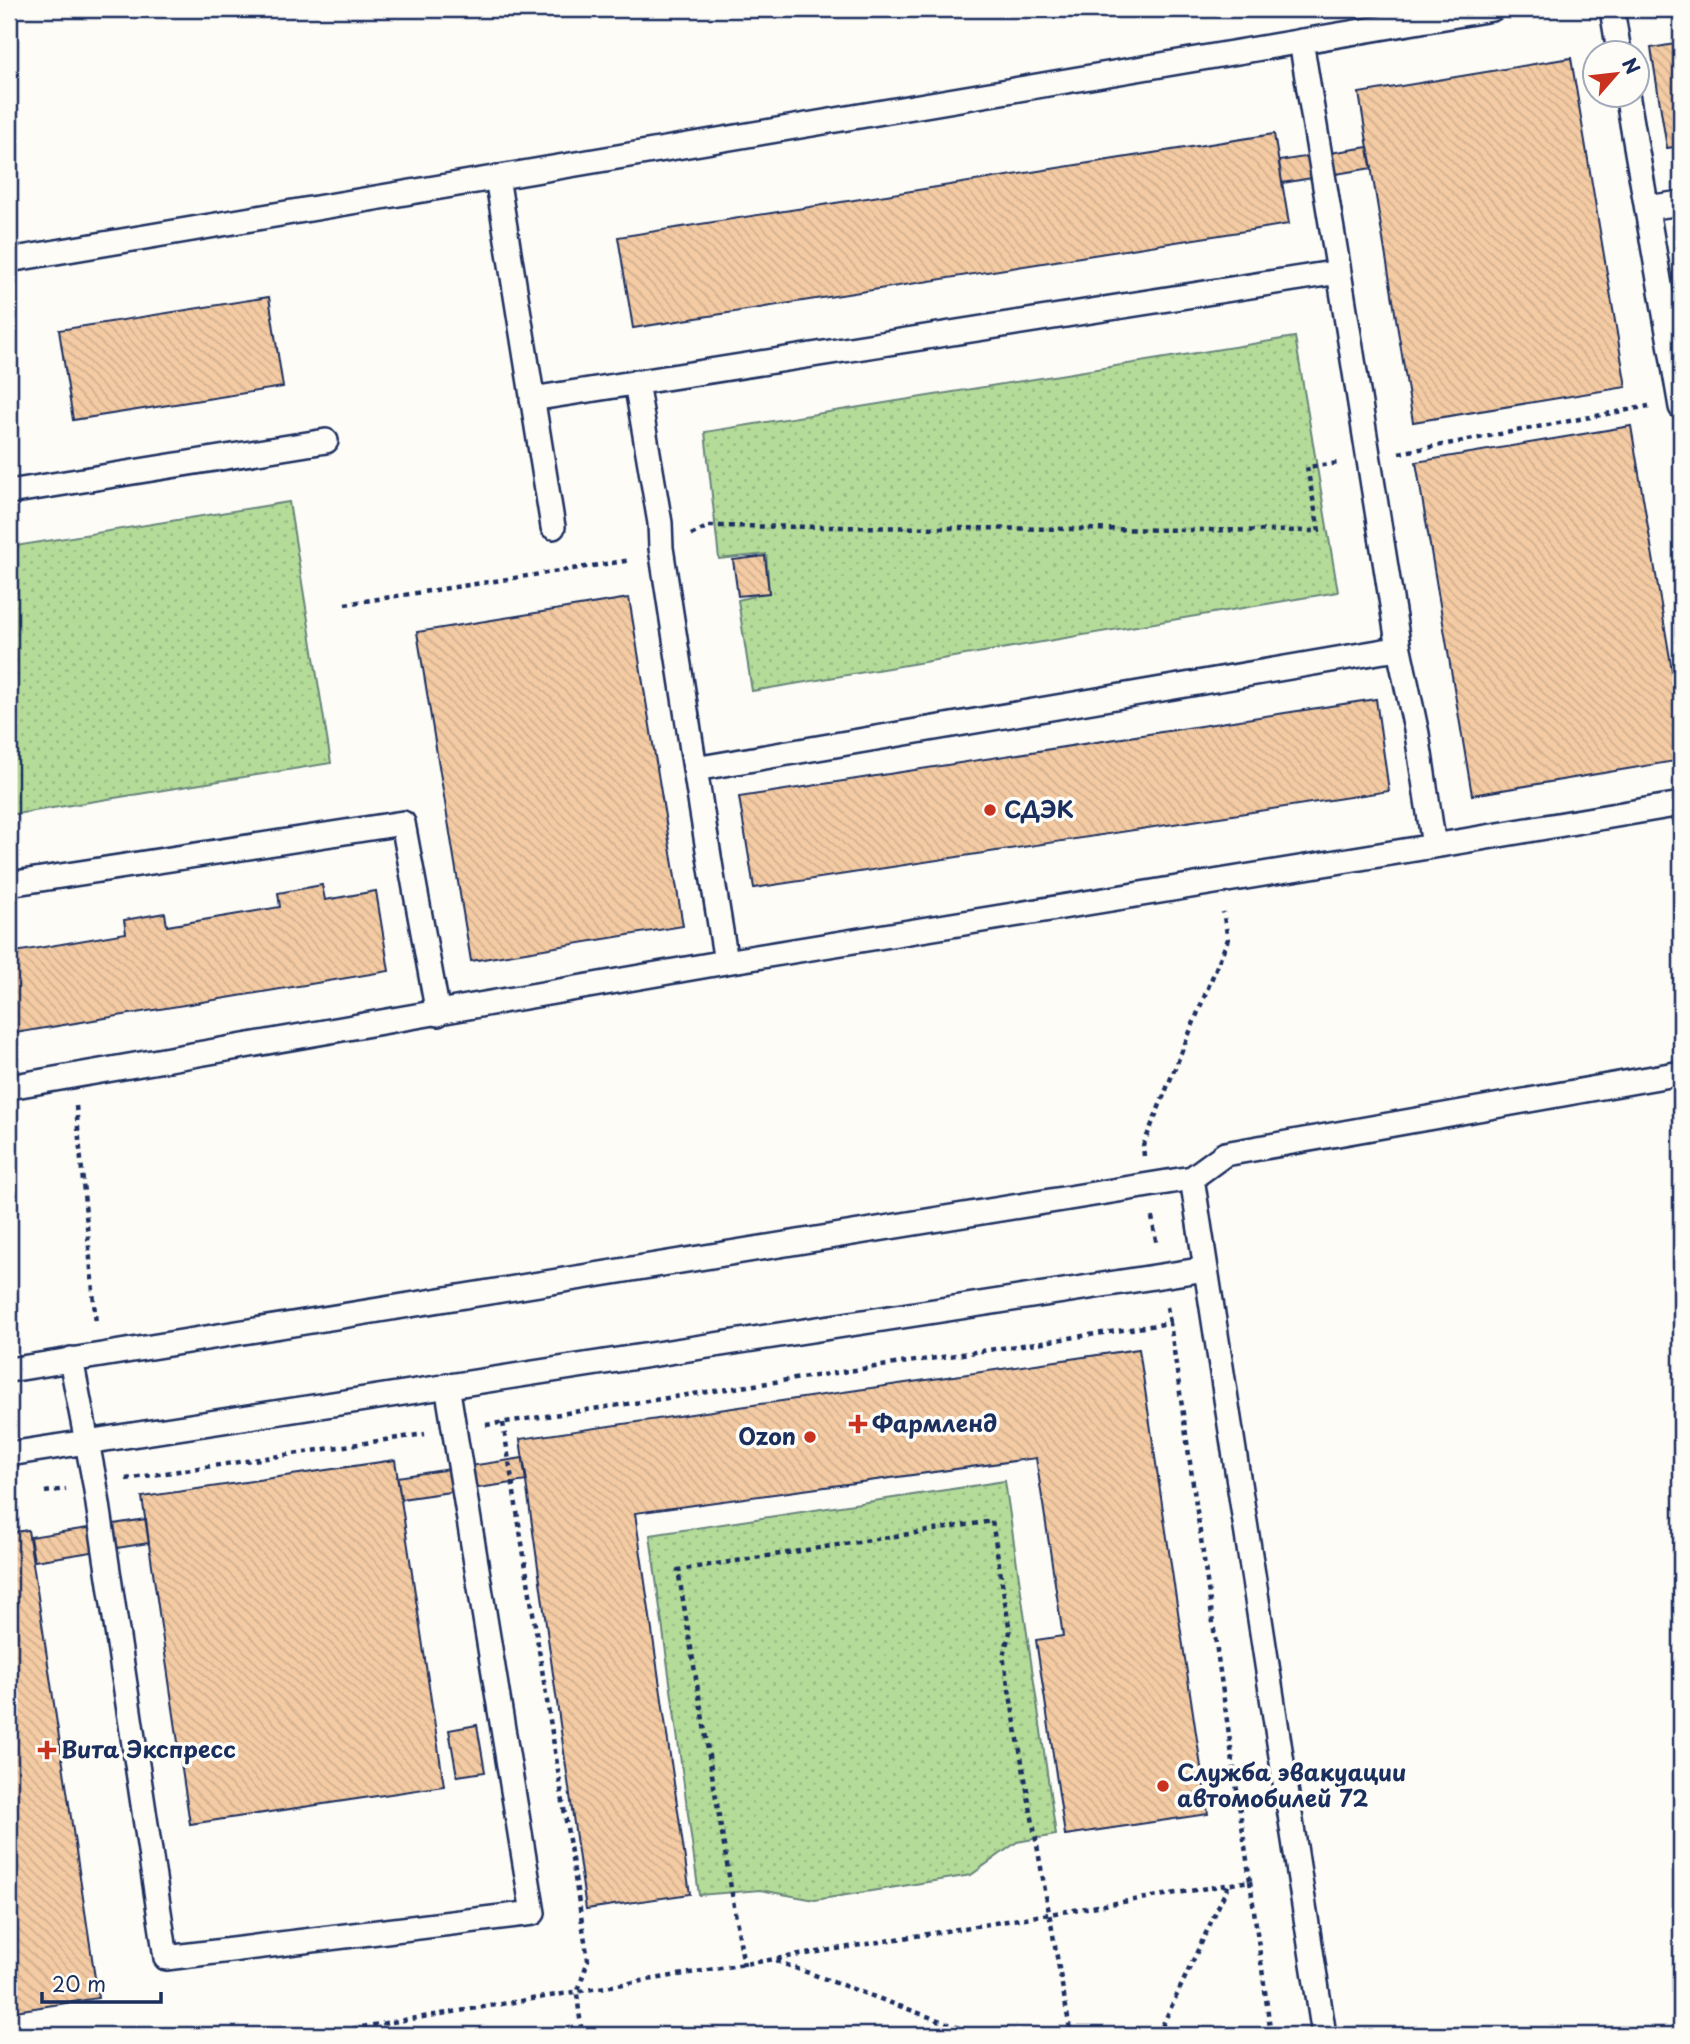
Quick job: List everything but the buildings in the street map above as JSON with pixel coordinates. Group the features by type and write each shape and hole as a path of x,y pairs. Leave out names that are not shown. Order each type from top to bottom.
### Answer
{"lane":[{"path":"9,260 1492,9"},
{"path":"1612,9 1617,38"},
{"path":"1301,41 1367,459 1434,846"},
{"path":"1629,108 1681,404"},
{"path":"497,177 552,527"},
{"path":"1647,208 1681,203"},
{"path":"532,399 1339,272"},
{"path":"636,382 726,962"},
{"path":"9,492 326,441"},
{"path":"695,769 1399,649"},
{"path":"9,1087 726,962 1681,803"},
{"path":"9,884 403,822 438,1014"},
{"path":"9,1370 1192,1178 1225,1154 1681,1073"},
{"path":"1192,1178 1324,2035"},
{"path":"9,1454 1206,1269"},
{"path":"71,1359 95,1484 166,1958 533,1913 452,1430 447,1385"}],"path":[{"path":"345,604 637,559 709,526 1319,531 1307,467 1681,404"},
{"path":"1218,879 1228,939 1143,1146 1271,2035"},
{"path":"71,1076 80,1139 99,1355"},
{"path":"46,1492 218,1463 1170,1323"},
{"path":"503,1423 587,1961 577,1994 582,2035"},
{"path":"744,1966 678,1570 992,1521 1010,1632 1003,1656 1071,2035"},
{"path":"340,2035 1050,1912 1250,1881"},
{"path":"1158,2035 1229,1884"},
{"path":"775,1960 979,2035"},
{"path":"313,2035 348,2033"}],"green space":[{"path":"1295,337 1338,592 752,691 738,600 769,592 766,554 719,559 705,432"},
{"path":"289,502 331,763 9,815 9,547"},
{"path":"1005,1481 1056,1835 1017,1842 971,1875 815,1900 760,1890 699,1895 650,1535"}],"place":[{"name":"СДЭК","path":"990,810"},
{"name":"Фармленд","path":"858,1424"},
{"name":"Ozon","path":"810,1437"},
{"name":"Вита Экспресс","path":"47,1750"},
{"name":"Служба эвакуации автомобилей 72","path":"1163,1786"}]}
